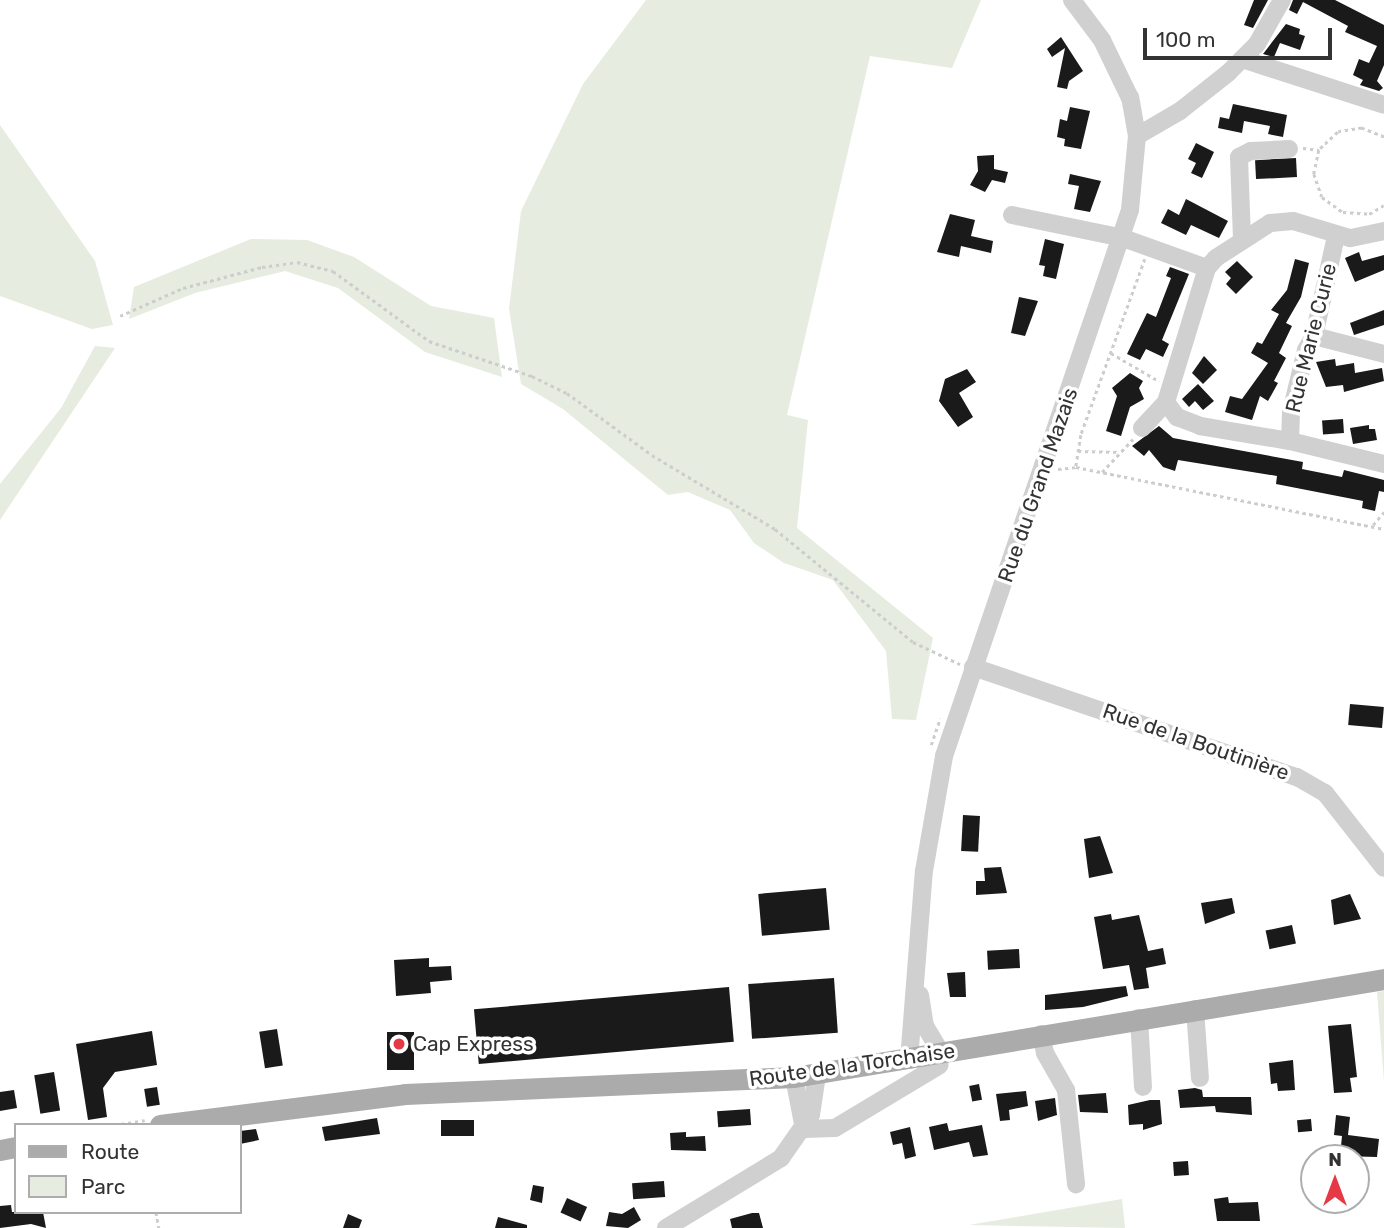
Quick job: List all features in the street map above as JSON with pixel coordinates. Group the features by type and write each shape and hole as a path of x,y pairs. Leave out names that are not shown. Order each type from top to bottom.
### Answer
{"main road":[{"name":"Route de la Torchaise","path":"178,1123 405,1094 817,1075 909,1059 941,1059 1041,1034 1384,979"},
{"name":"Route de la Torchaise","path":"227,1123 274,1112"}],"street":[{"name":"Rue du Grand Mazais","path":"909,1059 918,984 924,872 934,799 973,667 1123,238 1137,136 1121,75 1072,0"},
{"path":"1137,136 1180,111 1242,59 1257,44 1282,0"},
{"path":"1242,59 1384,105"},
{"path":"1242,239 1237,164 1239,157 1254,151 1289,149"},
{"path":"1012,215 1123,238 1207,268"},
{"path":"1142,428 1168,393 1207,268 1242,239 1270,223 1293,221 1336,236 1362,238 1384,231"},
{"name":"Rue Marie Curie","path":"1290,441 1291,412 1306,350 1314,336 1336,236"},
{"path":"1314,336 1384,354"},
{"path":"1168,393 1177,417 1200,426 1290,441 1384,464"},
{"name":"Rue de la Boutinière","path":"973,667 1297,777 1325,793 1384,868"},
{"name":"Rue du Grand Mazais","path":"918,984 925,1026 941,1059"},
{"path":"1195,1009 1200,1078"},
{"path":"1139,1018 1143,1087"},
{"path":"1041,1034 1045,1054 1066,1090 1076,1184"},
{"path":"804,1129 835,1128 941,1059"},
{"path":"666,1228 781,1158 804,1129 811,1115 817,1075"},
{"path":"794,1077 804,1129"}],"path":[{"path":"1384,137 1362,128 1338,132 1319,150 1314,174 1322,197 1343,212 1369,214 1384,205"},
{"path":"1076,467 1077,450 1150,246"},
{"path":"120,316 183,288 262,267 297,262 333,271 429,341 532,376 567,393 652,455 775,529 913,642 973,667"},
{"path":"1111,353 1168,393"},
{"path":"1102,472 1142,428"},
{"path":"1077,450 1120,452"},
{"path":"1043,472 1076,467 1384,529"},
{"path":"1371,526 1384,512"}],"green space":[{"path":"646,0 981,0 952,68 870,56 787,415 808,420 797,528 933,638 916,720 892,719 886,651 833,580 784,563 754,543 730,510 688,492 668,495 563,409 521,384 509,309 521,211 583,84"},
{"path":"0,125 95,261 113,325 92,329 0,296"},
{"path":"251,239 307,240 354,257 431,306 494,318 502,377 425,352 338,288 285,271 195,293 129,319 134,287"},
{"path":"95,346 115,348 0,520 0,484 61,408"},
{"path":"1384,991 1384,1081 1377,992"},
{"path":"1122,1199 1125,1228 969,1225"}],"building":[{"path":"1254,0 1268,0 1253,28 1244,25"},
{"path":"1293,0 1335,0 1384,25 1384,65 1377,81 1383,88 1379,91 1360,85 1363,80 1353,75 1359,59 1369,63 1377,46 1345,32 1348,26 1303,2 1297,14 1289,10"},
{"path":"1286,24 1300,29 1299,34 1305,36 1300,50 1280,43 1274,57 1263,54"},
{"path":"1061,37 1083,71 1069,81 1067,89 1057,87 1065,48 1052,57 1047,49"},
{"path":"1233,104 1287,115 1283,137 1268,134 1270,126 1244,121 1242,133 1218,128 1220,117 1229,119"},
{"path":"1070,107 1090,111 1081,149 1064,146 1065,139 1057,137 1060,119 1067,121"},
{"path":"1196,143 1214,152 1202,178 1191,173 1196,163 1188,159"},
{"path":"994,155 994,169 1008,172 1005,183 992,180 985,192 970,185 978,171 977,156"},
{"path":"1296,158 1297,177 1256,179 1255,160"},
{"path":"1070,174 1101,181 1090,212 1074,209 1079,186 1068,184"},
{"path":"1186,199 1228,221 1219,238 1191,225 1186,235 1161,223 1168,209 1179,215"},
{"path":"950,214 975,220 971,236 993,241 991,253 961,246 959,257 937,252"},
{"path":"1045,239 1064,244 1056,279 1043,276 1045,266 1039,265"},
{"path":"1359,252 1362,261 1384,255 1384,270 1355,282 1345,258"},
{"path":"1295,259 1309,263 1301,297 1286,323 1292,326 1279,353 1286,358 1274,381 1278,383 1268,401 1260,396 1252,420 1225,412 1230,396 1242,399 1268,363 1251,353 1257,342 1262,344 1279,314 1271,310 1287,290"},
{"path":"1237,261 1253,277 1236,294 1226,284 1231,278 1225,272"},
{"path":"1170,267 1189,274 1162,340 1169,344 1163,357 1146,349 1140,360 1127,354 1147,313 1156,317 1171,278 1166,276"},
{"path":"1019,297 1038,301 1025,336 1011,333"},
{"path":"1384,310 1384,325 1354,335 1350,323"},
{"path":"1204,356 1217,370 1203,384 1192,373"},
{"path":"1335,359 1336,366 1354,363 1355,373 1382,368 1384,381 1344,392 1343,385 1326,387 1316,362"},
{"path":"967,369 976,382 959,393 973,417 958,427 939,401 945,379"},
{"path":"1130,373 1143,381 1139,388 1144,399 1130,407 1121,436 1106,431 1117,396 1112,388"},
{"path":"1198,384 1214,401 1203,410 1195,401 1189,407 1182,399"},
{"path":"1343,419 1344,433 1323,434 1322,420"},
{"path":"1369,425 1369,429 1375,429 1377,440 1353,444 1350,428"},
{"path":"1159,426 1173,438 1303,462 1302,469 1342,477 1344,470 1384,480 1384,492 1379,491 1375,511 1362,508 1363,501 1276,484 1277,476 1178,460 1175,471 1163,467 1149,450 1144,456 1132,446"},
{"path":"1350,704 1384,707 1382,728 1348,725"},
{"path":"963,815 980,816 978,852 961,851"},
{"path":"1100,836 1113,873 1089,878 1084,839"},
{"path":"1001,867 1007,893 976,895 976,881 985,881 984,868"},
{"path":"826,888 830,930 762,936 758,894"},
{"path":"1350,894 1361,919 1334,925 1331,900"},
{"path":"1232,898 1235,913 1205,924 1201,903"},
{"path":"1111,914 1112,920 1139,915 1148,951 1163,948 1166,964 1146,968 1149,988 1134,990 1129,965 1103,969 1094,917"},
{"path":"1292,925 1296,944 1270,949 1266,931"},
{"path":"1019,949 1020,968 988,970 987,951"},
{"path":"429,958 429,967 451,966 452,980 430,982 431,993 396,996 394,960"},
{"path":"965,972 966,997 950,997 947,973"},
{"path":"834,978 838,1033 752,1039 748,984"},
{"path":"1126,986 1128,996 1083,1007 1045,1010 1045,995"},
{"path":"729,987 734,1042 479,1064 474,1009"},
{"path":"1351,1024 1357,1077 1350,1078 1352,1092 1334,1093 1328,1026"},
{"path":"277,1029 283,1066 265,1068 259,1032"},
{"path":"152,1031 157,1065 115,1072 103,1088 107,1117 88,1120 76,1044"},
{"name":"Cap Express","path":"387,1032 414,1032 414,1070 387,1070"},
{"path":"1293,1060 1295,1090 1278,1091 1277,1083 1271,1084 1269,1063"},
{"path":"54,1072 60,1111 40,1114 34,1075"},
{"path":"979,1084 982,1100 972,1102 969,1086"},
{"path":"157,1087 160,1105 147,1107 144,1089"},
{"path":"14,1090 17,1108 0,1111 0,1092"},
{"path":"1178,1090 1202,1090 1203,1097 1251,1097 1252,1115 1216,1112 1215,1106 1180,1108"},
{"path":"1026,1091 1028,1106 1009,1110 1010,1120 1000,1121 996,1094"},
{"path":"1106,1093 1108,1113 1080,1112 1078,1095"},
{"path":"1055,1098 1057,1115 1038,1121 1035,1101"},
{"path":"1160,1100 1162,1124 1143,1130 1143,1124 1129,1125 1128,1105"},
{"path":"750,1109 751,1125 718,1127 717,1111"},
{"path":"1336,1115 1350,1117 1348,1135 1379,1139 1377,1157 1370,1157 1370,1144 1341,1144 1342,1136 1334,1135"},
{"path":"377,1118 380,1134 325,1141 322,1127"},
{"path":"1311,1119 1312,1131 1298,1132 1297,1120"},
{"path":"441,1120 474,1120 474,1136 441,1136"},
{"path":"947,1123 949,1131 982,1125 988,1155 973,1157 969,1142 934,1150 929,1127"},
{"path":"910,1127 916,1156 905,1159 902,1143 893,1145 890,1132"},
{"path":"256,1129 259,1140 242,1144 242,1131"},
{"path":"686,1132 686,1137 705,1136 706,1151 671,1150 670,1133"},
{"path":"1188,1161 1189,1175 1174,1176 1173,1162"},
{"path":"664,1181 665,1197 633,1199 632,1183"},
{"path":"533,1185 544,1187 542,1203 530,1200"},
{"path":"1228,1197 1229,1203 1258,1202 1260,1221 1217,1221 1214,1199"},
{"path":"567,1198 587,1207 581,1222 560,1213"},
{"path":"11,1205 14,1214 43,1214 46,1228 31,1224 0,1228 0,1206"},
{"path":"634,1207 641,1220 628,1228 606,1226 609,1212 622,1214"},
{"path":"759,1213 763,1228 732,1228 730,1219"},
{"path":"348,1214 362,1220 359,1228 343,1228"},
{"path":"498,1217 527,1225 527,1228 495,1228"}],"place":[{"name":"Cap Express","path":"399,1044"}]}
